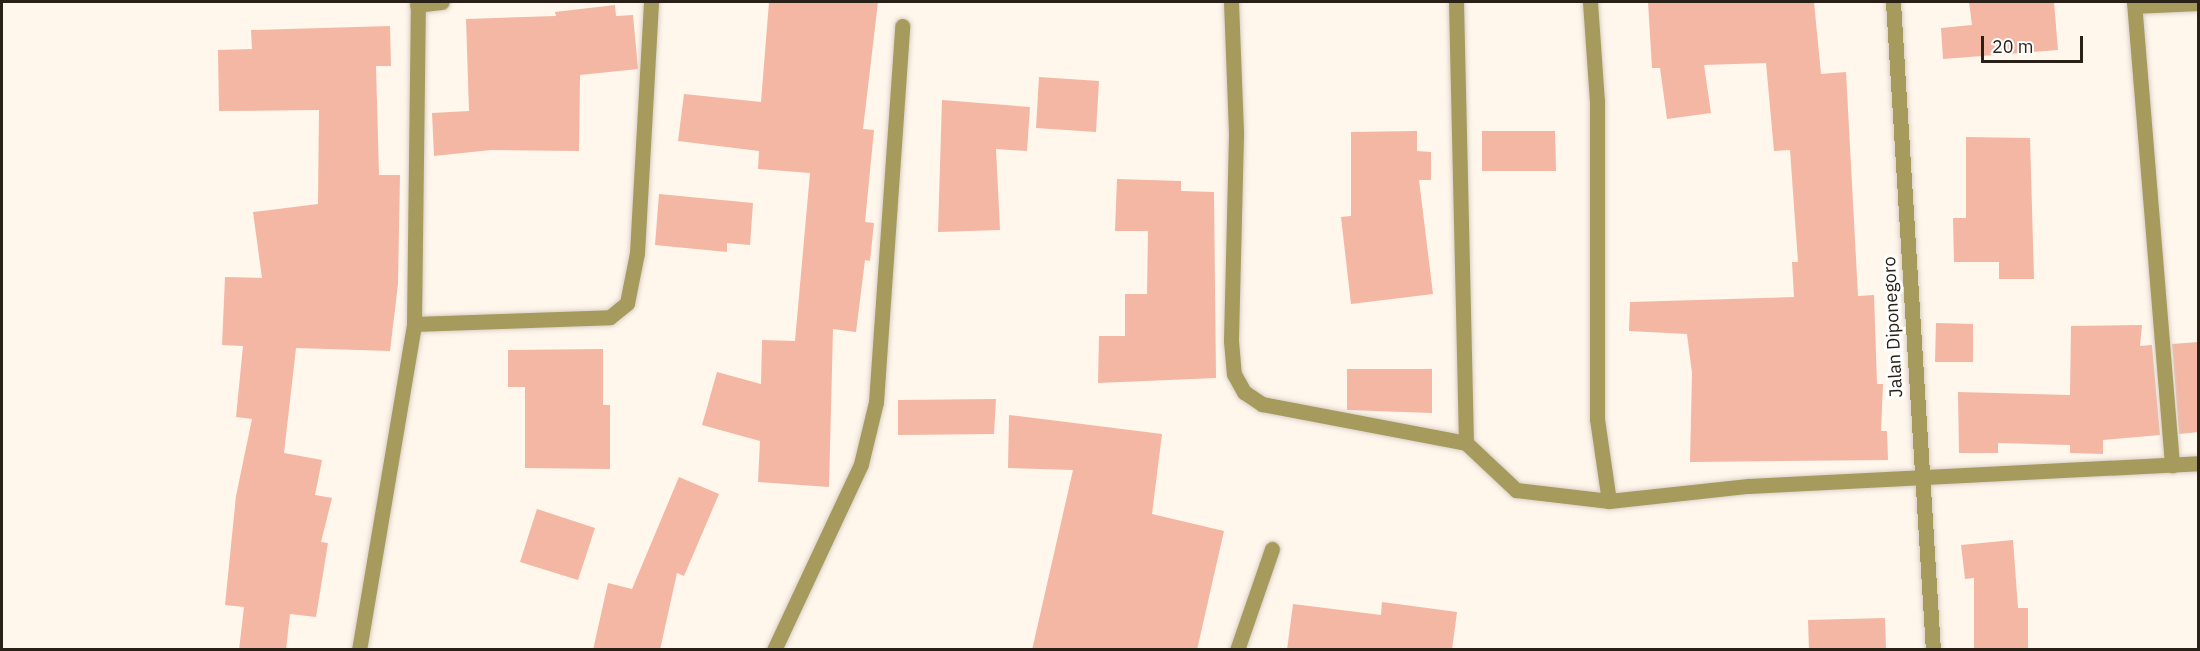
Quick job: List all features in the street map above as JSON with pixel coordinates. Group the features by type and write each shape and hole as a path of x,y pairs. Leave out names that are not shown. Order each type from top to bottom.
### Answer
{"street":[{"path":"359,650 414,324 417,3 442,2"},
{"path":"414,324 610,316 620,312 627,303 637,253 651,2"},
{"path":"1231,2 1236,135 1234,374 1244,392 1262,404 1466,443 1516,490 1609,501 1748,486 2199,464"},
{"path":"1456,2 1466,443"},
{"path":"1590,2 1598,101 1597,419 1609,501"},
{"name":"Jalan Diponegoro","path":"1893,2 1933,650"},
{"path":"2172,465 2135,4 2199,3"},
{"path":"774,650 861,464 870,429 902,26"},
{"path":"1237,650 1272,549"}],"building":[{"path":"769,2 878,2 863,129 874,130 865,222 874,223 870,261 865,260 856,332 833,329 829,487 758,482 760,441 702,425 717,372 761,384 762,340 795,341 810,173 758,169 759,151 678,141 684,94 761,102"},
{"path":"1648,2 1814,2 1821,74 1846,72 1858,296 1874,295 1877,384 1883,384 1881,431 1887,431 1888,460 1690,462 1692,373 1687,334 1629,331 1630,302 1794,297 1792,262 1798,262 1790,150 1774,151 1766,63 1704,65 1711,113 1667,119 1660,68 1652,68"},
{"path":"1969,2 2054,2 2058,50 1943,59 1941,28 1972,25"},
{"path":"615,5 616,16 633,15 638,69 580,75 579,151 491,150 434,156 432,113 469,111 466,19 556,16 555,12"},
{"path":"390,26 391,66 376,66 379,175 400,175 398,284 390,351 296,348 284,453 322,460 315,495 332,498 321,542 328,543 316,617 290,614 286,650 239,650 244,607 225,605 236,496 252,419 236,417 243,346 222,345 225,277 262,278 253,212 318,204 319,110 219,111 218,50 252,49 251,30"},
{"path":"1039,77 1099,81 1096,132 1036,128"},
{"path":"942,100 1030,107 1027,151 996,149 1000,230 938,232"},
{"path":"1417,131 1417,151 1431,152 1431,180 1419,180 1433,294 1351,304 1341,217 1351,216 1351,132"},
{"path":"1482,131 1555,131 1556,171 1482,171"},
{"path":"1966,137 2030,138 2034,279 1999,279 1999,262 1954,262 1953,218 1966,218"},
{"path":"1117,179 1181,181 1181,191 1214,192 1216,378 1098,383 1099,336 1125,336 1125,294 1147,294 1148,231 1115,231"},
{"path":"659,194 753,203 750,245 727,243 727,252 655,245"},
{"path":"1936,323 1973,324 1973,362 1935,362"},
{"path":"2142,325 2140,346 2152,345 2160,435 2103,440 2103,454 2070,453 2070,445 1998,443 1998,453 1959,453 1958,392 2070,395 2071,326"},
{"path":"2199,342 2199,432 2179,434 2172,344"},
{"path":"603,349 603,405 610,405 610,469 525,468 525,387 508,387 508,350"},
{"path":"1347,369 1432,369 1432,413 1347,410"},
{"path":"996,399 994,434 898,435 898,400"},
{"path":"1009,415 1162,434 1152,514 1224,531 1197,650 1032,650 1073,470 1008,468"},
{"path":"679,477 719,494 684,576 677,573 660,650 593,650 608,583 632,589"},
{"path":"537,509 595,528 578,580 520,562"},
{"path":"2013,540 2018,608 2028,608 2028,650 1974,650 1974,578 1965,579 1961,545"},
{"path":"1382,602 1457,612 1452,650 1287,650 1293,604 1381,615"},
{"path":"1885,618 1886,650 1809,650 1808,620"}]}
